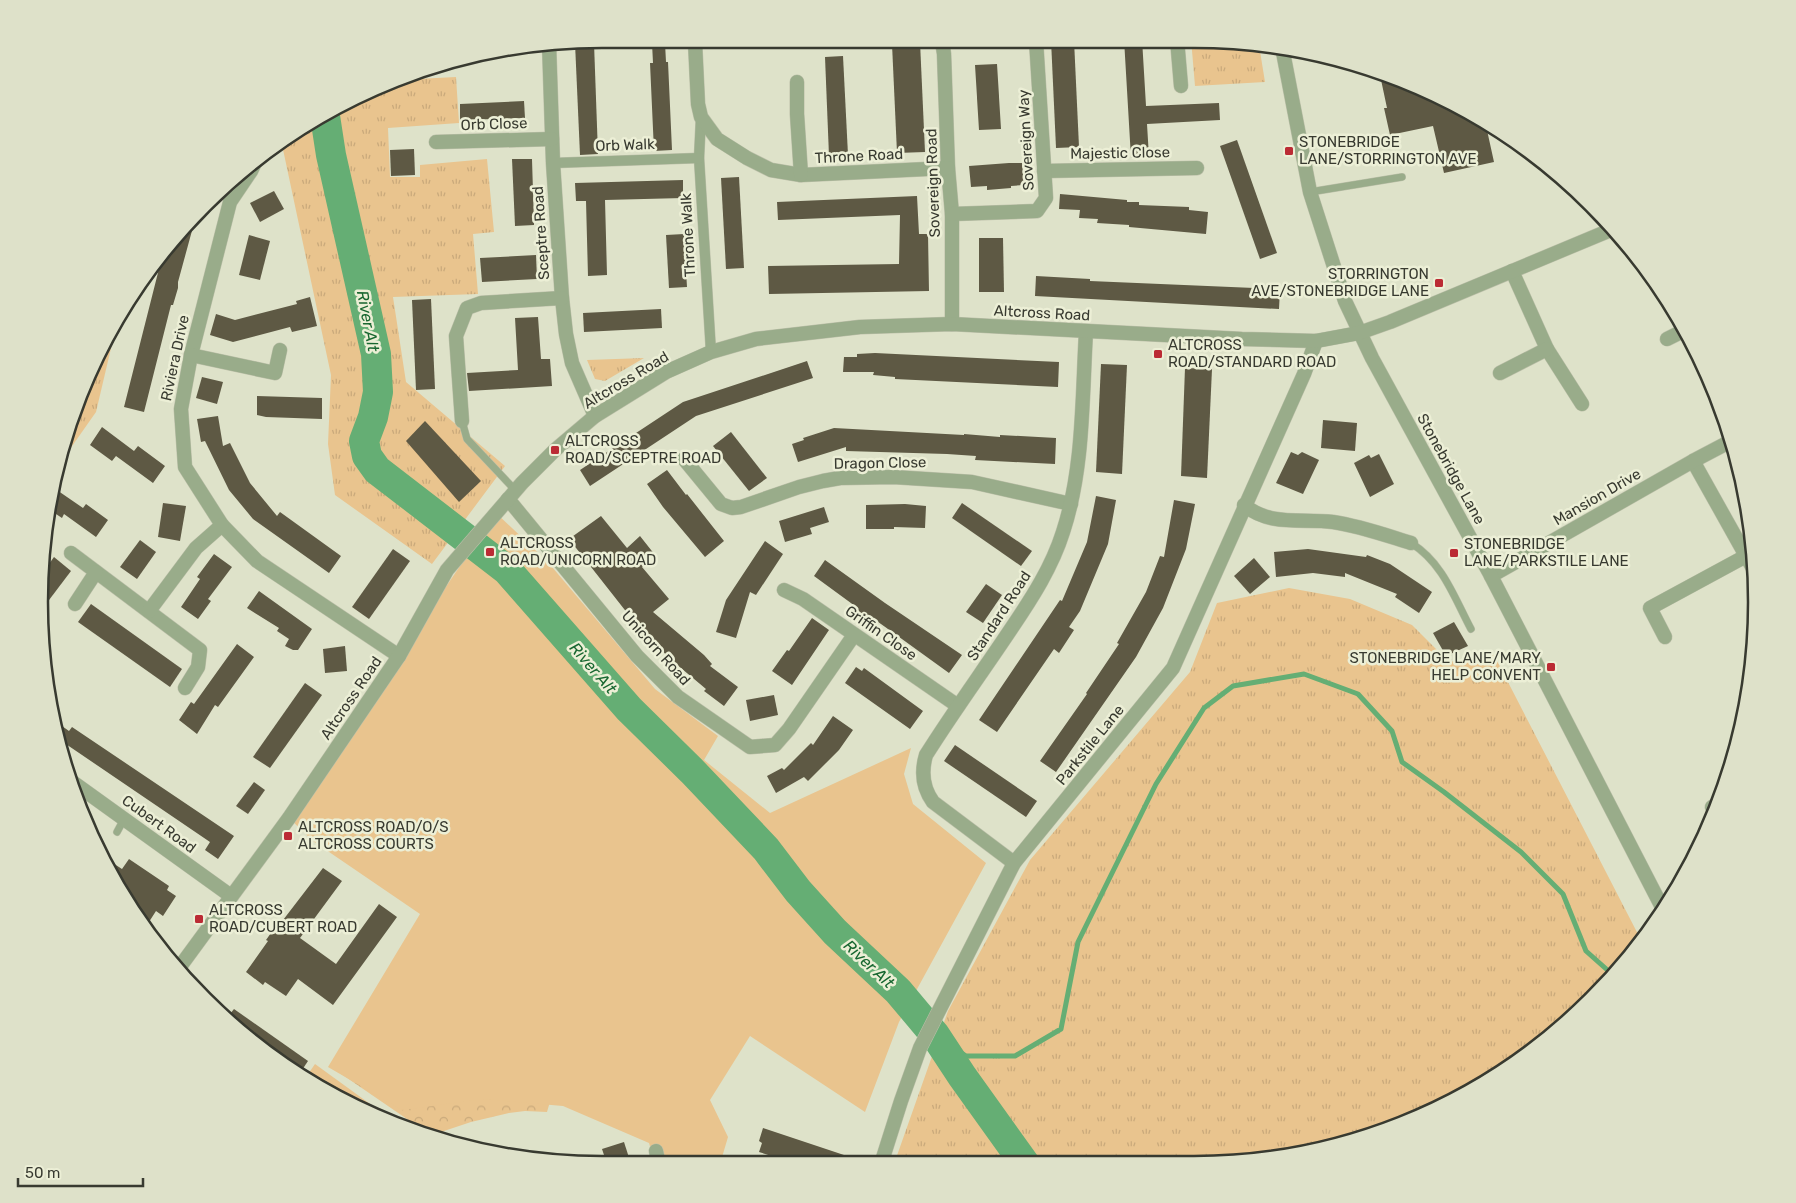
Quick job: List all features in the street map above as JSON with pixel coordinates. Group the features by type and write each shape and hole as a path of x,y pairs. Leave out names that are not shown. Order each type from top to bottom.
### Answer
{"street":[{"path":"695,48 700,116"},
{"name":"Sovereign Road","path":"943,48 948,168 952,214 952,324"},
{"name":"Sovereign Way","path":"952,214 1037,211 1046,198 1036,48"},
{"path":"1178,48 1181,86"},
{"name":"Sceptre Road","path":"549,50 553,163 566,334 572,363 595,416"},
{"name":"Stonebridge Lane","path":"1283,55 1310,192 1336,277 1359,333 1491,576 1660,901"},
{"name":"Throne Road","path":"796,82 801,175"},
{"name":"Throne Road","path":"700,116 717,139 747,158 771,170 801,175 948,168"},
{"name":"Throne Walk","path":"700,116 699,158 711,352"},
{"name":"Orb Close","path":"436,142 552,139"},
{"name":"Orb Walk","path":"553,163 699,158"},
{"name":"Majestic Close","path":"1044,170 1197,168"},
{"name":"Riviera Drive","path":"248,175 230,202 191,355 181,409 185,467 222,525 257,561 400,656"},
{"name":"Altcross Road","path":"183,964 289,818 400,656 447,570 555,450 595,416 666,372 711,352 756,339 860,327 952,324 1086,332 1316,341 1359,333 1390,322 1606,231"},
{"path":"1512,271 1547,349 1582,404"},
{"path":"462,421 456,336 467,308 481,303 562,298"},
{"name":"Standard Road","path":"1014,863 933,802 925,788 923,771 926,755 1034,595 1053,559 1071,504 1079,453 1086,332"},
{"path":"1667,339 1679,333"},
{"name":"Parkstile Lane","path":"884,1156 920,1048 948,989 1014,863 1173,668 1304,374 1316,341"},
{"path":"1500,373 1547,349"},
{"path":"191,355 275,373 280,350"},
{"name":"Mansion Drive","path":"1491,576 1726,444"},
{"name":"Dragon Close","path":"684,458 720,504 732,508 741,507 799,487 823,481 840,478 893,477 972,482 1071,504"},
{"path":"1665,637 1650,608 1746,556 1693,461"},
{"name":"Unicorn Road","path":"511,497 637,656 678,697 750,747 775,744 788,729 854,635"},
{"path":"1244,505 1256,514 1286,521 1332,522 1372,531 1411,543"},
{"path":"150,611 196,548 222,525"},
{"path":"71,554 200,650 198,667 185,688"},
{"path":"75,604 96,572"},
{"name":"Griffin Close","path":"784,590 803,599 958,706"},
{"name":"Cubert Road","path":"79,786 231,896"}],"lane":[{"path":"1310,192 1402,177"},
{"path":"462,421 467,439 511,497"},
{"path":"1411,543 1424,551 1439,569 1471,629"},
{"path":"117,832 124,819"}],"green space":[{"path":"1192,48 1260,51 1265,82 1195,86"},
{"path":"456,77 459,123 388,128 390,177 420,177 420,165 487,159 494,232 473,234 478,294 393,297 406,382 505,466 432,564 335,495 328,444 331,375 283,149 324,122 356,105 418,79"},
{"path":"112,342 96,412 68,452 90,389"},
{"path":"644,358 605,381 595,379 587,360"},
{"path":"496,513 547,561 655,689 718,736 704,760 770,813 911,748 904,774 913,804 986,863 899,1022 865,1112 750,1036 710,1100 728,1137 722,1156 653,1156 649,1143 563,1106 483,1099 402,1110 328,1067 420,914 313,841 289,818"},
{"path":"1289,588 1350,599 1412,625 1449,662 1494,655 1638,934 1611,967 1560,1018 1502,1062 1440,1098 1373,1126 1338,1137 1267,1151 1194,1156 897,1156 948,1011 1030,860 1190,672 1217,603"},
{"path":"315,1064 372,1105 324,1081 310,1072"},
{"path":"334,1069 558,1074 547,1112 525,1111 509,1113 471,1122 442,1132 410,1121"}],"building":[{"path":"594,48 598,154 580,155 575,49"},
{"path":"652,48 665,48 666,62 668,62 672,150 654,151 650,63 653,63"},
{"path":"892,48 920,48 925,152 897,153"},
{"path":"1051,48 1074,48 1079,147 1056,148"},
{"path":"1125,48 1143,48 1146,106 1219,103 1220,120 1147,124 1149,157 1131,158"},
{"path":"843,56 848,155 829,156 825,57"},
{"path":"997,64 1001,129 979,130 975,65"},
{"path":"1381,80 1440,105 1487,132 1494,162 1444,173 1433,126 1390,135 1384,108 1387,108"},
{"path":"524,101 525,118 460,120 460,104"},
{"path":"1237,140 1277,253 1260,259 1220,146"},
{"path":"414,149 415,175 391,176 390,150"},
{"path":"512,159 532,159 534,225 515,226"},
{"path":"1022,163 1024,185 987,190 987,186 971,187 969,166"},
{"path":"739,177 744,268 726,269 721,178"},
{"path":"683,180 683,198 605,200 607,275 588,276 586,201 576,201 575,183"},
{"path":"274,191 284,209 260,222 250,203"},
{"path":"1060,194 1127,200 1127,202 1139,202 1139,205 1189,207 1189,210 1208,212 1206,234 1097,223 1098,219 1079,218 1080,210 1059,209"},
{"path":"917,196 919,234 928,234 929,291 769,294 768,266 899,264 900,215 778,220 777,202"},
{"path":"193,228 144,412 124,407 159,268"},
{"path":"684,234 687,287 669,288 666,235"},
{"path":"249,235 270,241 260,280 239,275"},
{"path":"979,238 1003,238 1004,292 979,292"},
{"path":"536,255 537,279 482,282 480,258"},
{"path":"1036,276 1090,279 1090,281 1280,289 1279,309 1035,296"},
{"path":"310,297 317,326 292,332 290,327 233,342 210,335 216,314 235,320 297,304 296,301"},
{"path":"431,299 435,389 416,390 412,300"},
{"path":"661,309 662,328 584,332 583,313"},
{"path":"538,317 541,359 550,359 552,386 469,391 467,373 518,370 515,318"},
{"path":"875,353 1059,362 1058,387 895,379 895,377 873,375 874,372 843,372 844,357 857,357 857,354"},
{"path":"807,361 813,378 696,416 590,486 580,470 683,402"},
{"path":"1101,364 1127,365 1122,474 1096,472"},
{"path":"1185,368 1212,369 1207,478 1181,476"},
{"path":"202,377 223,382 217,404 196,398"},
{"path":"257,396 322,398 322,419 257,415"},
{"path":"218,416 223,446 230,443 250,483 277,516 280,512 341,556 329,573 253,519 229,490 205,441 201,442 197,419"},
{"path":"1323,420 1357,423 1355,451 1321,448"},
{"path":"425,421 481,481 459,502 406,441"},
{"path":"102,427 134,451 138,446 165,466 153,483 116,456 112,461 90,445"},
{"path":"834,428 1000,437 1000,435 1056,438 1055,464 975,460 976,456 947,454 846,451 846,447 798,462 792,444 804,440 803,438"},
{"path":"731,432 767,478 749,491 713,446"},
{"path":"1291,452 1298,455 1302,452 1319,460 1303,494 1276,483"},
{"path":"1379,454 1394,484 1370,497 1354,463 1369,455 1371,458"},
{"path":"667,470 724,541 705,557 663,507 647,484"},
{"path":"58,491 83,508 86,504 108,520 96,537 64,514 62,518 55,513"},
{"path":"1096,496 1116,500 1108,544 1080,611 1069,627 1074,630 1059,653 1054,649 997,732 979,720 1060,600 1062,601 1087,542"},
{"path":"1174,500 1195,504 1186,549 1163,608 1136,657 1056,772 1040,761 1119,644 1117,643 1146,592 1160,556 1164,557"},
{"path":"163,503 186,506 180,541 158,537"},
{"path":"962,503 1032,551 1021,566 952,518"},
{"path":"905,504 926,506 925,528 894,527 894,529 866,529 866,505"},
{"path":"824,507 829,522 810,528 812,534 785,542 779,521"},
{"path":"601,516 627,548 640,536 655,555 642,567 669,599 653,612 704,655 712,664 710,666 738,687 724,706 704,691 706,689 669,658 646,633 632,612 628,614 569,539"},
{"path":"140,540 156,552 137,579 120,567"},
{"path":"765,541 783,554 756,595 750,592 736,638 716,632 726,600"},
{"path":"393,549 410,561 369,619 352,607"},
{"path":"1308,549 1366,557 1367,555 1390,564 1432,592 1419,613 1395,597 1397,594 1345,573 1345,577 1313,573 1276,577 1274,552"},
{"path":"214,554 232,567 208,599 211,601 198,619 181,607 200,579 197,577"},
{"path":"54,557 71,571 48,601 49,565"},
{"path":"1254,558 1270,577 1250,594 1234,576"},
{"path":"825,560 962,655 949,673 874,619 873,621 853,608 855,606 814,576"},
{"path":"986,584 1002,595 983,623 966,612"},
{"path":"259,591 312,629 298,650 285,646 289,639 277,631 279,628 247,608"},
{"path":"91,604 182,669 170,687 78,622"},
{"path":"812,618 829,630 792,685 772,671 787,650 789,651"},
{"path":"1454,622 1468,646 1446,656 1433,633"},
{"path":"237,644 254,657 218,707 215,705 197,734 179,720 191,702 194,704"},
{"path":"345,646 347,671 325,673 323,649"},
{"path":"856,667 862,671 864,668 923,711 910,729 845,683"},
{"path":"305,683 322,695 270,768 253,757"},
{"path":"774,695 778,715 750,721 746,700"},
{"path":"833,716 853,730 839,750 808,781 804,777 776,793 767,776 782,768 784,770 811,743 813,745"},
{"path":"62,726 69,731 72,727 234,836 218,859 205,850 210,842 66,744"},
{"path":"955,745 1037,801 1026,817 944,761"},
{"path":"254,782 265,790 248,814 236,806"},
{"path":"129,859 169,886 167,890 176,896 163,916 156,911 149,921 114,864 122,869"},
{"path":"323,868 342,881 300,938 336,964 379,904 397,917 333,1005 298,979 286,996 265,982 263,985 246,972 278,923 280,924"},
{"path":"234,1009 308,1061 303,1068 264,1041 231,1013"},
{"path":"763,1128 847,1156 771,1156 759,1152 762,1143 759,1141"},
{"path":"624,1142 628,1156 604,1156 602,1149"}],"waterway":[{"name":"River Alt","path":"326,121 331,155 376,354 378,392 373,417 364,441 367,456 377,470 507,570 629,709 692,771 766,849 798,891 835,932 898,991 935,1035 1019,1156"},
{"path":"935,1035 966,1056 1015,1056 1061,1029 1078,942 1156,784 1204,708 1233,686 1304,674 1358,694 1392,731 1402,762 1521,852 1563,894 1586,951 1608,970"}],"place":[{"name":"STONEBRIDGE LANE/STORRINGTON AVE","path":"1289,151"},
{"name":"STORRINGTON AVE/STONEBRIDGE LANE","path":"1439,283"},
{"name":"ALTCROSS ROAD/STANDARD ROAD","path":"1158,354"},
{"name":"ALTCROSS ROAD/SCEPTRE ROAD","path":"555,450"},
{"name":"ALTCROSS ROAD/UNICORN ROAD","path":"490,552"},
{"name":"STONEBRIDGE LANE/PARKSTILE LANE","path":"1454,553"},
{"name":"STONEBRIDGE LANE/MARY HELP CONVENT","path":"1551,667"},
{"name":"ALTCROSS ROAD/O/S ALTCROSS COURTS","path":"288,836"},
{"name":"ALTCROSS ROAD/CUBERT ROAD","path":"199,919"}]}
